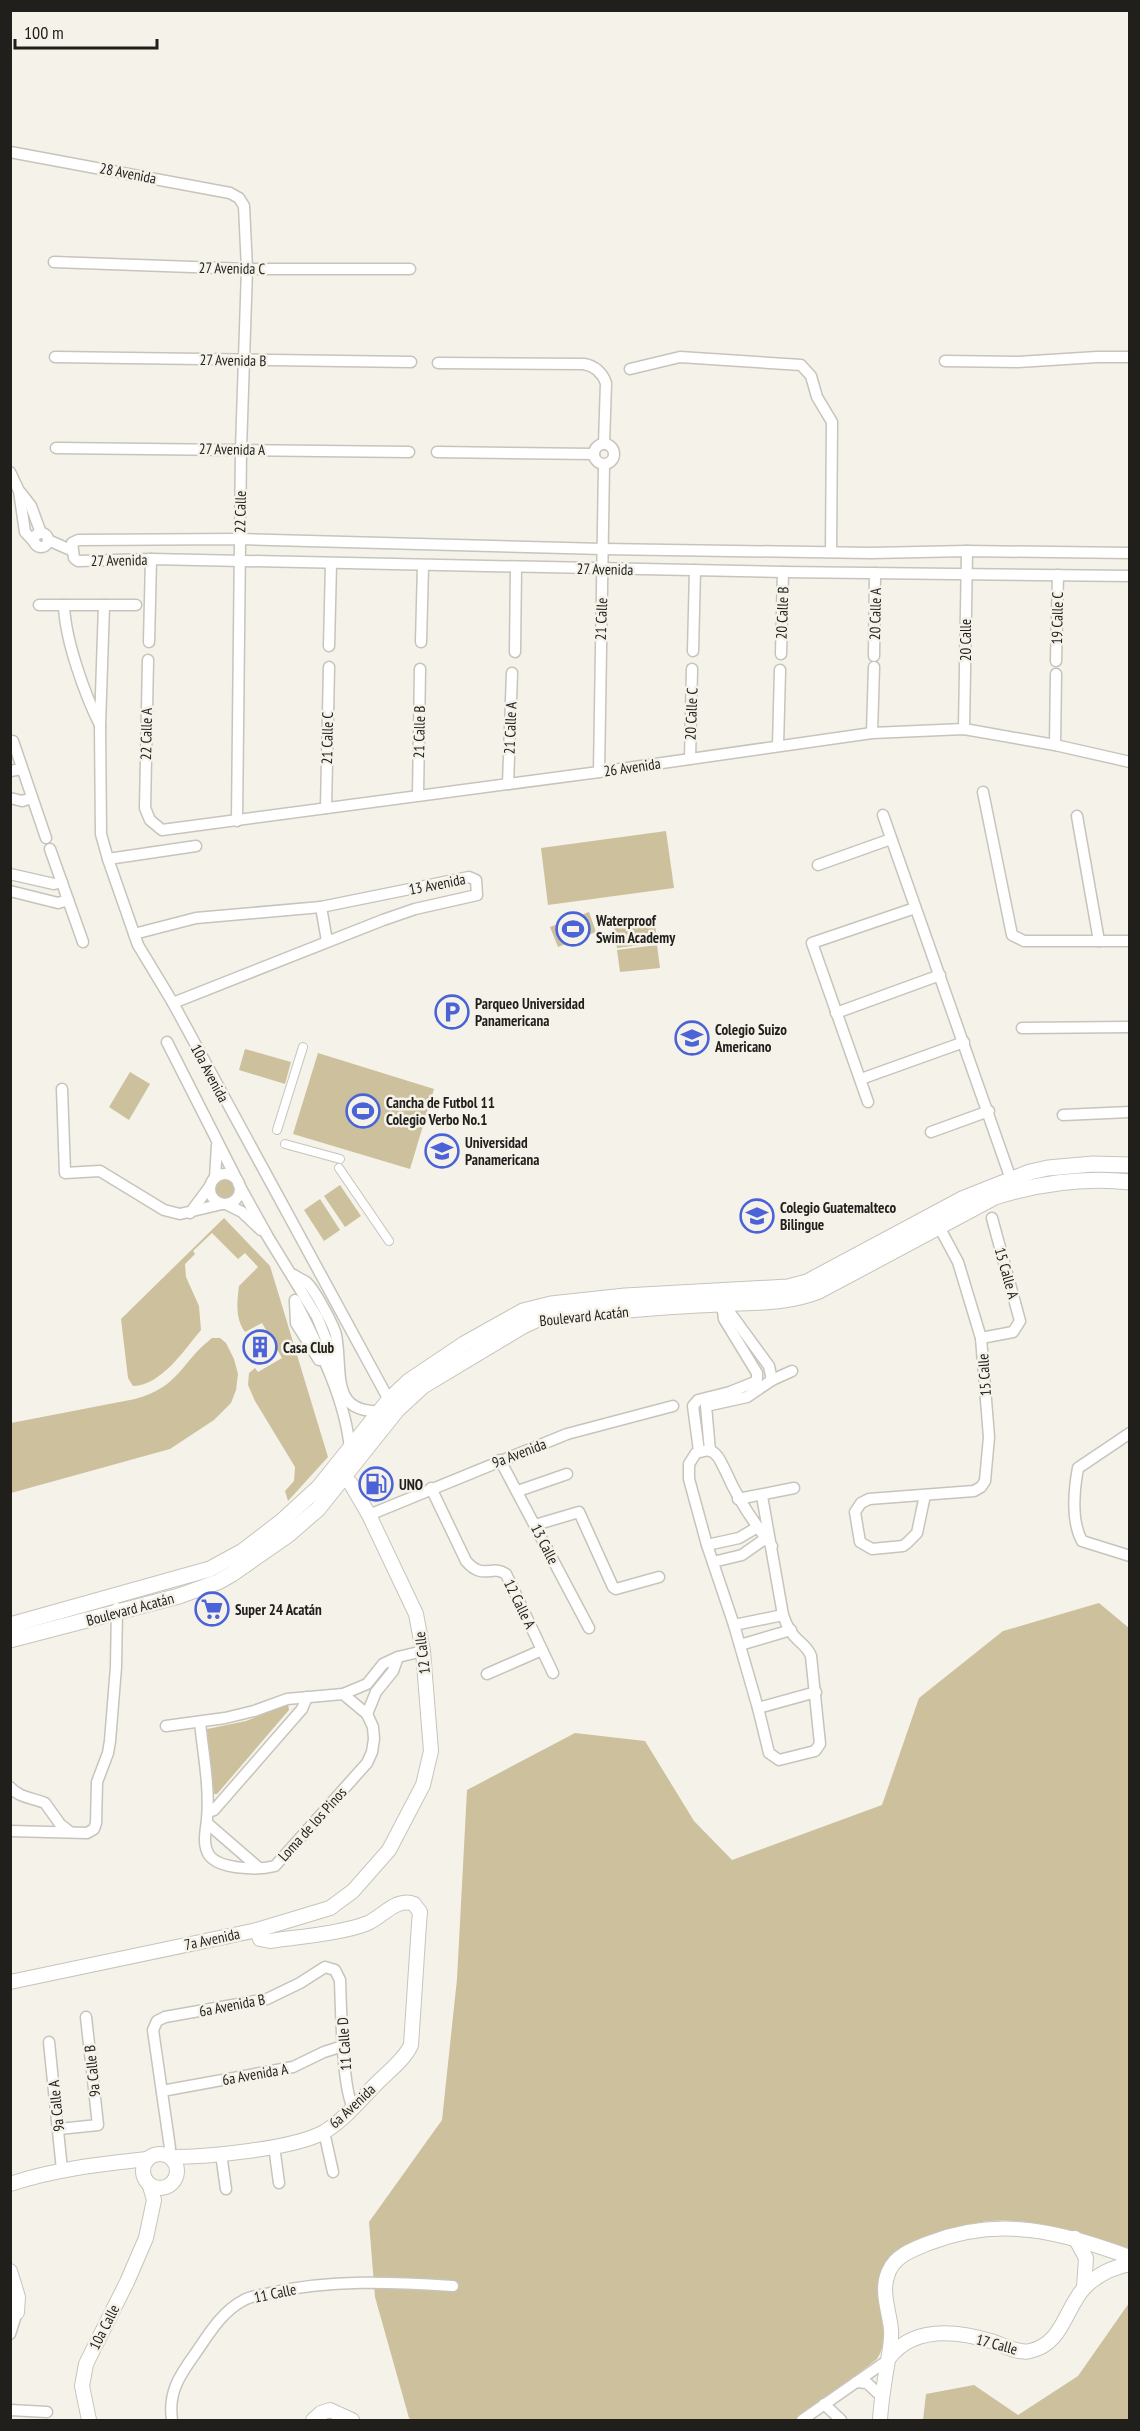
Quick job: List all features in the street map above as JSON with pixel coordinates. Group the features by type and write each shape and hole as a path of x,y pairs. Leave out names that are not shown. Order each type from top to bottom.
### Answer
{"main road":[{"name":"Boulevard Acatán","path":"10,1640 179,1596 218,1582 232,1574 288,1535 318,1509 339,1474 350,1449 385,1405 409,1381 430,1365 510,1318 536,1306 625,1296 719,1302 781,1302 806,1297 819,1292 935,1220 1048,1168 1093,1164 1130,1165"},
{"name":"Boulevard Acatán","path":"1013,1185 1093,1179 1130,1182"},
{"name":"Boulevard Acatán","path":"10,1625 210,1569 225,1562 282,1521 339,1474 397,1410 423,1386 536,1320 562,1315 719,1302"}],"street":[{"name":"28 Avenida","path":"10,152 230,193 242,203"},
{"name":"22 Calle","path":"237,821 241,449 247,269 246,215 242,203"},
{"name":"27 Avenida C","path":"54,262 247,269 410,269"},
{"name":"27 Avenida B","path":"55,357 411,362"},
{"path":"630,369 680,357 804,368 810,376 817,397 832,422 831,552"},
{"path":"945,361 1018,362 1130,357"},
{"path":"438,363 584,364 598,370 606,383 604,444 598,446 594,454 596,460 604,465"},
{"name":"21 Calle","path":"600,772 604,465 611,462 614,456 611,446 604,444"},
{"name":"27 Avenida A","path":"56,448 409,452"},
{"path":"437,452 594,454"},
{"path":"10,472 19,491 32,506 41,539 73,551"},
{"name":"27 Avenida","path":"1130,553 831,552 240,539 78,540 72,543 74,558 78,561 151,559 423,566 1130,576"},
{"name":"20 Calle","path":"964,729 967,551"},
{"path":"148,642 151,559"},
{"path":"329,646 331,564"},
{"path":"421,642 423,566"},
{"path":"515,652 516,567"},
{"path":"693,651 695,570"},
{"name":"20 Calle B","path":"781,654 783,572"},
{"name":"20 Calle A","path":"872,733 875,573"},
{"name":"19 Calle C","path":"1056,662 1058,574"},
{"name":"10a Avenida","path":"104,604 100,725 101,825 108,859 134,934 138,945 173,1003 385,1405"},
{"path":"39,605 136,605"},
{"name":"10a Avenida","path":"64,606 66,625 88,702 100,725"},
{"name":"22 Calle A","path":"145,808 148,660"},
{"name":"21 Calle C","path":"326,808 329,668"},
{"name":"21 Calle B","path":"418,795 420,669"},
{"name":"20 Calle C","path":"690,759 692,669"},
{"path":"778,746 780,670"},
{"name":"21 Calle A","path":"508,784 512,673"},
{"path":"1055,745 1056,674"},
{"name":"26 Avenida","path":"145,808 150,820 162,830 600,772 872,733 964,729 1055,745 1130,762"},
{"path":"12,741 83,942"},
{"path":"10,771 22,769"},
{"path":"983,792 1012,935 1024,941 1130,941"},
{"path":"10,798 22,801 32,798"},
{"path":"883,815 989,1111 1013,1185"},
{"path":"1077,816 1099,941"},
{"path":"818,866 891,839"},
{"path":"108,859 196,846"},
{"path":"10,874 54,884 62,882"},
{"name":"13 Avenida","path":"134,934 196,918 321,907 469,877 476,880 477,895 415,909 327,941 173,1003"},
{"path":"10,891 58,903 68,900"},
{"path":"321,907 327,941"},
{"path":"868,1102 812,944 915,908"},
{"path":"836,1012 940,975"},
{"path":"1022,1028 1130,1027"},
{"path":"167,1042 237,1182 323,1328 350,1449"},
{"path":"861,1079 964,1042"},
{"path":"277,1130 303,1047"},
{"path":"62,1089 65,1173 100,1172 164,1210 180,1214 190,1213 224,1204 237,1197 237,1182 229,1175 213,1182 190,1213"},
{"path":"931,1132 989,1111"},
{"path":"1063,1115 1130,1113"},
{"path":"217,1139 213,1182 214,1199 242,1212 268,1237"},
{"path":"285,1144 339,1163 389,1241"},
{"name":"15 Calle A","path":"981,1338 1013,1332 1018,1328 1020,1318 992,1218"},
{"name":"15 Calle","path":"925,1495 917,1533 908,1544 872,1549 862,1545 855,1512 861,1503 869,1499 974,1491 985,1481 989,1437 981,1338 958,1262 935,1220"},
{"path":"292,1275 295,1300 349,1403 359,1410 385,1405"},
{"path":"719,1302 770,1366 772,1380"},
{"path":"705,1451 706,1406 733,1401 752,1387 757,1373 724,1319 719,1302"},
{"path":"705,1451 693,1406 698,1400 752,1387 792,1371"},
{"name":"9a Avenida","path":"369,1515 567,1434 673,1406"},
{"path":"1130,1432 1078,1468 1075,1502 1077,1533 1082,1541 1130,1556"},
{"path":"705,1451 719,1457 738,1499 756,1528 769,1542"},
{"path":"705,1451 690,1461 688,1474 707,1545 740,1645 769,1753 778,1760 815,1751 820,1744 810,1652 791,1630 783,1615 762,1496"},
{"name":"13 Calle","path":"500,1460 589,1628"},
{"name":"12 Calle","path":"339,1474 354,1487 416,1614 423,1651 431,1751 430,1764 418,1797 389,1850"},
{"path":"518,1491 567,1474"},
{"name":"12 Calle A","path":"431,1488 466,1561 479,1572 502,1571 506,1574 553,1673"},
{"path":"738,1499 794,1488"},
{"path":"535,1525 579,1512 613,1587 616,1589 660,1576"},
{"path":"707,1545 739,1538 756,1528"},
{"path":"713,1562 742,1555 769,1542"},
{"path":"10,1831 87,1833 93,1829 96,1822 98,1782 110,1741 118,1613 114,1597"},
{"path":"734,1625 783,1615"},
{"path":"740,1645 791,1630"},
{"path":"487,1674 542,1650"},
{"path":"166,1726 225,1718 254,1711 287,1699 343,1694 367,1684 383,1664 398,1657 423,1651"},
{"path":"343,1694 367,1714 376,1692 393,1671 398,1657"},
{"path":"367,1684 376,1692"},
{"path":"758,1708 816,1692"},
{"path":"259,1869 208,1817 302,1709 307,1697"},
{"name":"Loma de los Pinos","path":"200,1722 208,1817 206,1847 214,1860 224,1865 259,1869 275,1866 367,1763 374,1739 373,1727 367,1714"},
{"path":"10,1787 14,1792 26,1798 45,1803 60,1824 70,1833"},
{"name":"7a Avenida","path":"10,1982 257,1930 330,1908 353,1891 389,1850"},
{"name":"6a Avenida","path":"177,2172 185,2165 214,2155 274,2146 324,2132 353,2107 403,2057 411,2045 420,1912 416,1905 407,1902 397,1905 364,1924 270,1941 260,1939 257,1930"},
{"name":"6a Avenida B","path":"162,2091 153,2030 157,2021 162,2017 267,1999 300,1983 321,1968 328,1967 335,1970 340,1980"},
{"name":"11 Calle D","path":"340,1980 343,2046 349,2094 353,2107"},
{"name":"9a Calle B","path":"58,2129 98,2125 86,2016"},
{"name":"9a Calle A","path":"50,2042 62,2170"},
{"name":"6a Avenida A","path":"162,2091 294,2067 333,2048 343,2046"},
{"path":"86,2165 130,2171 137,2173 148,2182 165,2187 174,2182 177,2166 170,2152 162,2091"},
{"path":"324,2132 333,2172"},
{"path":"274,2146 279,2182"},
{"path":"10,2184 86,2165 147,2159 156,2154 170,2152"},
{"name":"6a Avenida","path":"170,2152 214,2155"},
{"path":"214,2155 226,2189"},
{"path":"147,2159 142,2168 148,2182"},
{"name":"10a Calle","path":"146,2238 154,2200 148,2182"},
{"name":"10a Calle","path":"89,2421 82,2386 86,2364 127,2283 146,2238 159,2218 165,2187"},
{"path":"880,2421 891,2330 885,2300 886,2278 897,2259 911,2250 966,2232 1015,2227 1075,2238 1130,2257"},
{"name":"17 Calle","path":"1075,2238 1086,2258 1084,2288"},
{"name":"17 Calle","path":"888,2360 901,2344 926,2335 955,2334 991,2341 1019,2351 1031,2351 1048,2342 1060,2329 1084,2288 1106,2272 1130,2264"},
{"path":"10,2271 18,2297 10,2334"},
{"name":"11 Calle","path":"172,2421 171,2396 182,2371 213,2328 230,2310 245,2300 285,2290 326,2285 383,2282 453,2286"},
{"path":"891,2330 899,2337 911,2340"},
{"path":"802,2421 888,2360"},
{"path":"856,2382 867,2384 882,2397"},
{"path":"824,2404 841,2421"},
{"path":"10,2410 47,2412"},
{"path":"313,2421 321,2413 330,2410 352,2421"}],"shaded area":[{"path":"666,831 674,888 548,905 541,848"},
{"name":"Waterproof Swim Academy","path":"589,912 596,932 558,947 550,927"},
{"path":"655,922 657,943 617,948 614,927"},
{"path":"657,945 660,968 620,972 617,950"},
{"path":"245,1049 291,1062 285,1084 239,1070"},
{"name":"Cancha de Futbol 11 Colegio Verbo No.1","path":"318,1053 434,1089 410,1169 293,1134"},
{"path":"130,1072 150,1084 129,1120 109,1107"},
{"path":"224,1179 231,1182 234,1189 231,1196 224,1199 217,1196 214,1189 217,1182"},
{"path":"340,1185 361,1216 345,1227 324,1196"},
{"path":"320,1199 340,1230 324,1241 304,1210"},
{"path":"224,1218 270,1266 328,1457 288,1501 285,1491 294,1481 295,1467 255,1401 248,1385 249,1373 255,1368 258,1372 282,1358 262,1323 245,1332 238,1316 239,1286 258,1267 245,1253 238,1259 212,1233 193,1251 195,1254 185,1264 186,1277 199,1306 201,1330 172,1365 153,1380 133,1386 128,1378 121,1319"},
{"path":"212,1338 220,1338 226,1343 238,1374 236,1390 231,1403 214,1420 170,1449 11,1493 11,1423 135,1399 150,1394 171,1381"},
{"path":"1099,1603 1129,1628 1129,2250 1048,2226 1006,2221 985,2222 954,2229 889,2260 881,2272 878,2285 884,2335 877,2359 798,2420 412,2420 409,2418 375,2297 369,2222 442,2120 457,1979 467,1790 575,1733 645,1741 694,1821 732,1860 882,1805 919,1698 1003,1631"},
{"path":"288,1704 289,1710 217,1794 214,1794 207,1729 246,1721"},
{"path":"1129,2303 1129,2420 923,2420 926,2394 974,2385 1018,2415 1078,2376"}],"place":[{"name":"Waterproof Swim Academy","path":"573,929"},
{"name":"Parqueo Universidad Panamericana","path":"452,1012"},
{"name":"Colegio Suizo Americano","path":"692,1038"},
{"name":"Cancha de Futbol 11 Colegio Verbo No.1","path":"363,1111"},
{"name":"Universidad Panamericana","path":"442,1151"},
{"name":"Colegio Guatemalteco Bilingue","path":"757,1216"},
{"name":"Casa Club","path":"260,1347"},
{"name":"UNO","path":"376,1484"},
{"name":"Super 24 Acatán","path":"212,1609"}]}
